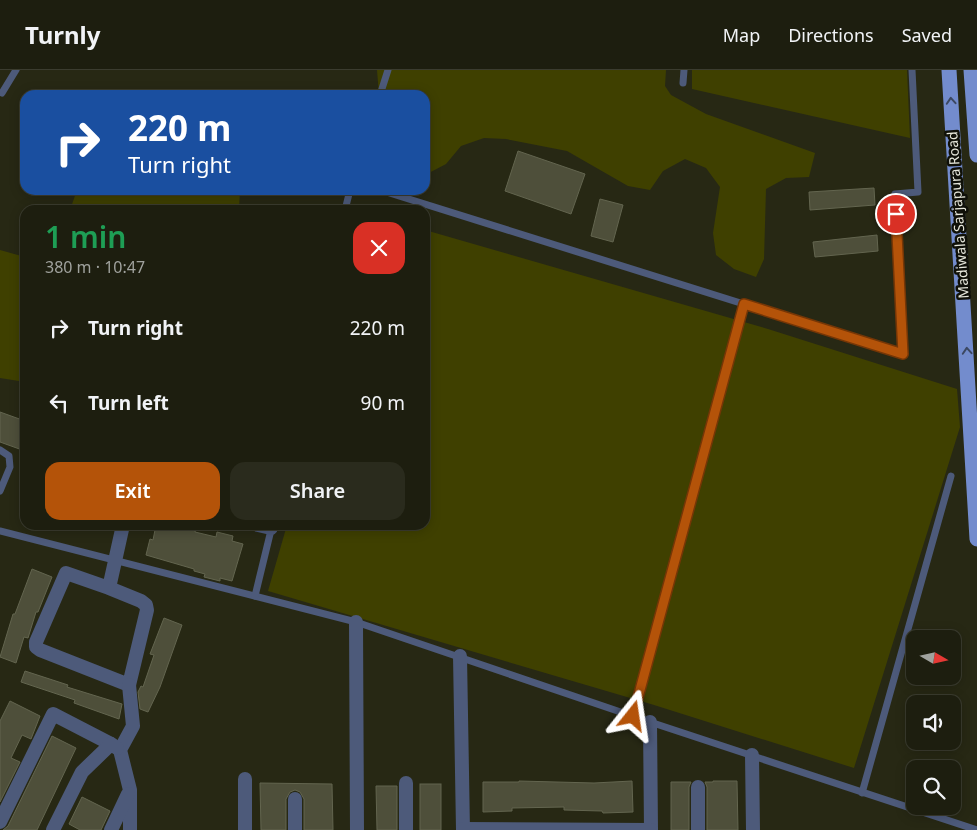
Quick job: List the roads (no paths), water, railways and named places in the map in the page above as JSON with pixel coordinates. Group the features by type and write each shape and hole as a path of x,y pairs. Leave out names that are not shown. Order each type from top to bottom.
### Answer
{"main road":[{"name":"Madiwala Sarjapura Road","path":"949,70 977,539"},
{"name":"Madiwala Sarjapura Road","path":"971,70 977,155"}],"street":[{"path":"109,588 123,530"},
{"path":"53,830 82,772 116,747 133,726 129,685 147,610 146,605 141,601 66,573 36,642 36,647 129,685"},
{"path":"356,622 357,830"},
{"path":"460,656 463,829 651,830 650,722"},
{"path":"0,822 53,714 116,747 130,790 130,830"},
{"path":"752,755 753,830"},
{"path":"245,779 245,830"},
{"path":"406,783 406,830"},
{"path":"698,787 698,830"},
{"path":"111,830 130,790"},
{"path":"295,799 295,830"}],"lane":[{"path":"2,93 16,70"},
{"path":"382,90 388,70"},
{"path":"684,70 684,83"},
{"path":"430,206 903,354 895,194 918,192 912,70"},
{"path":"396,195 428,205"},
{"path":"633,716 744,304"},
{"path":"0,450 9,456 10,467 0,491"},
{"path":"862,793 951,476"},
{"path":"256,596 266,530"},
{"path":"0,532 356,622 977,830"}]}
